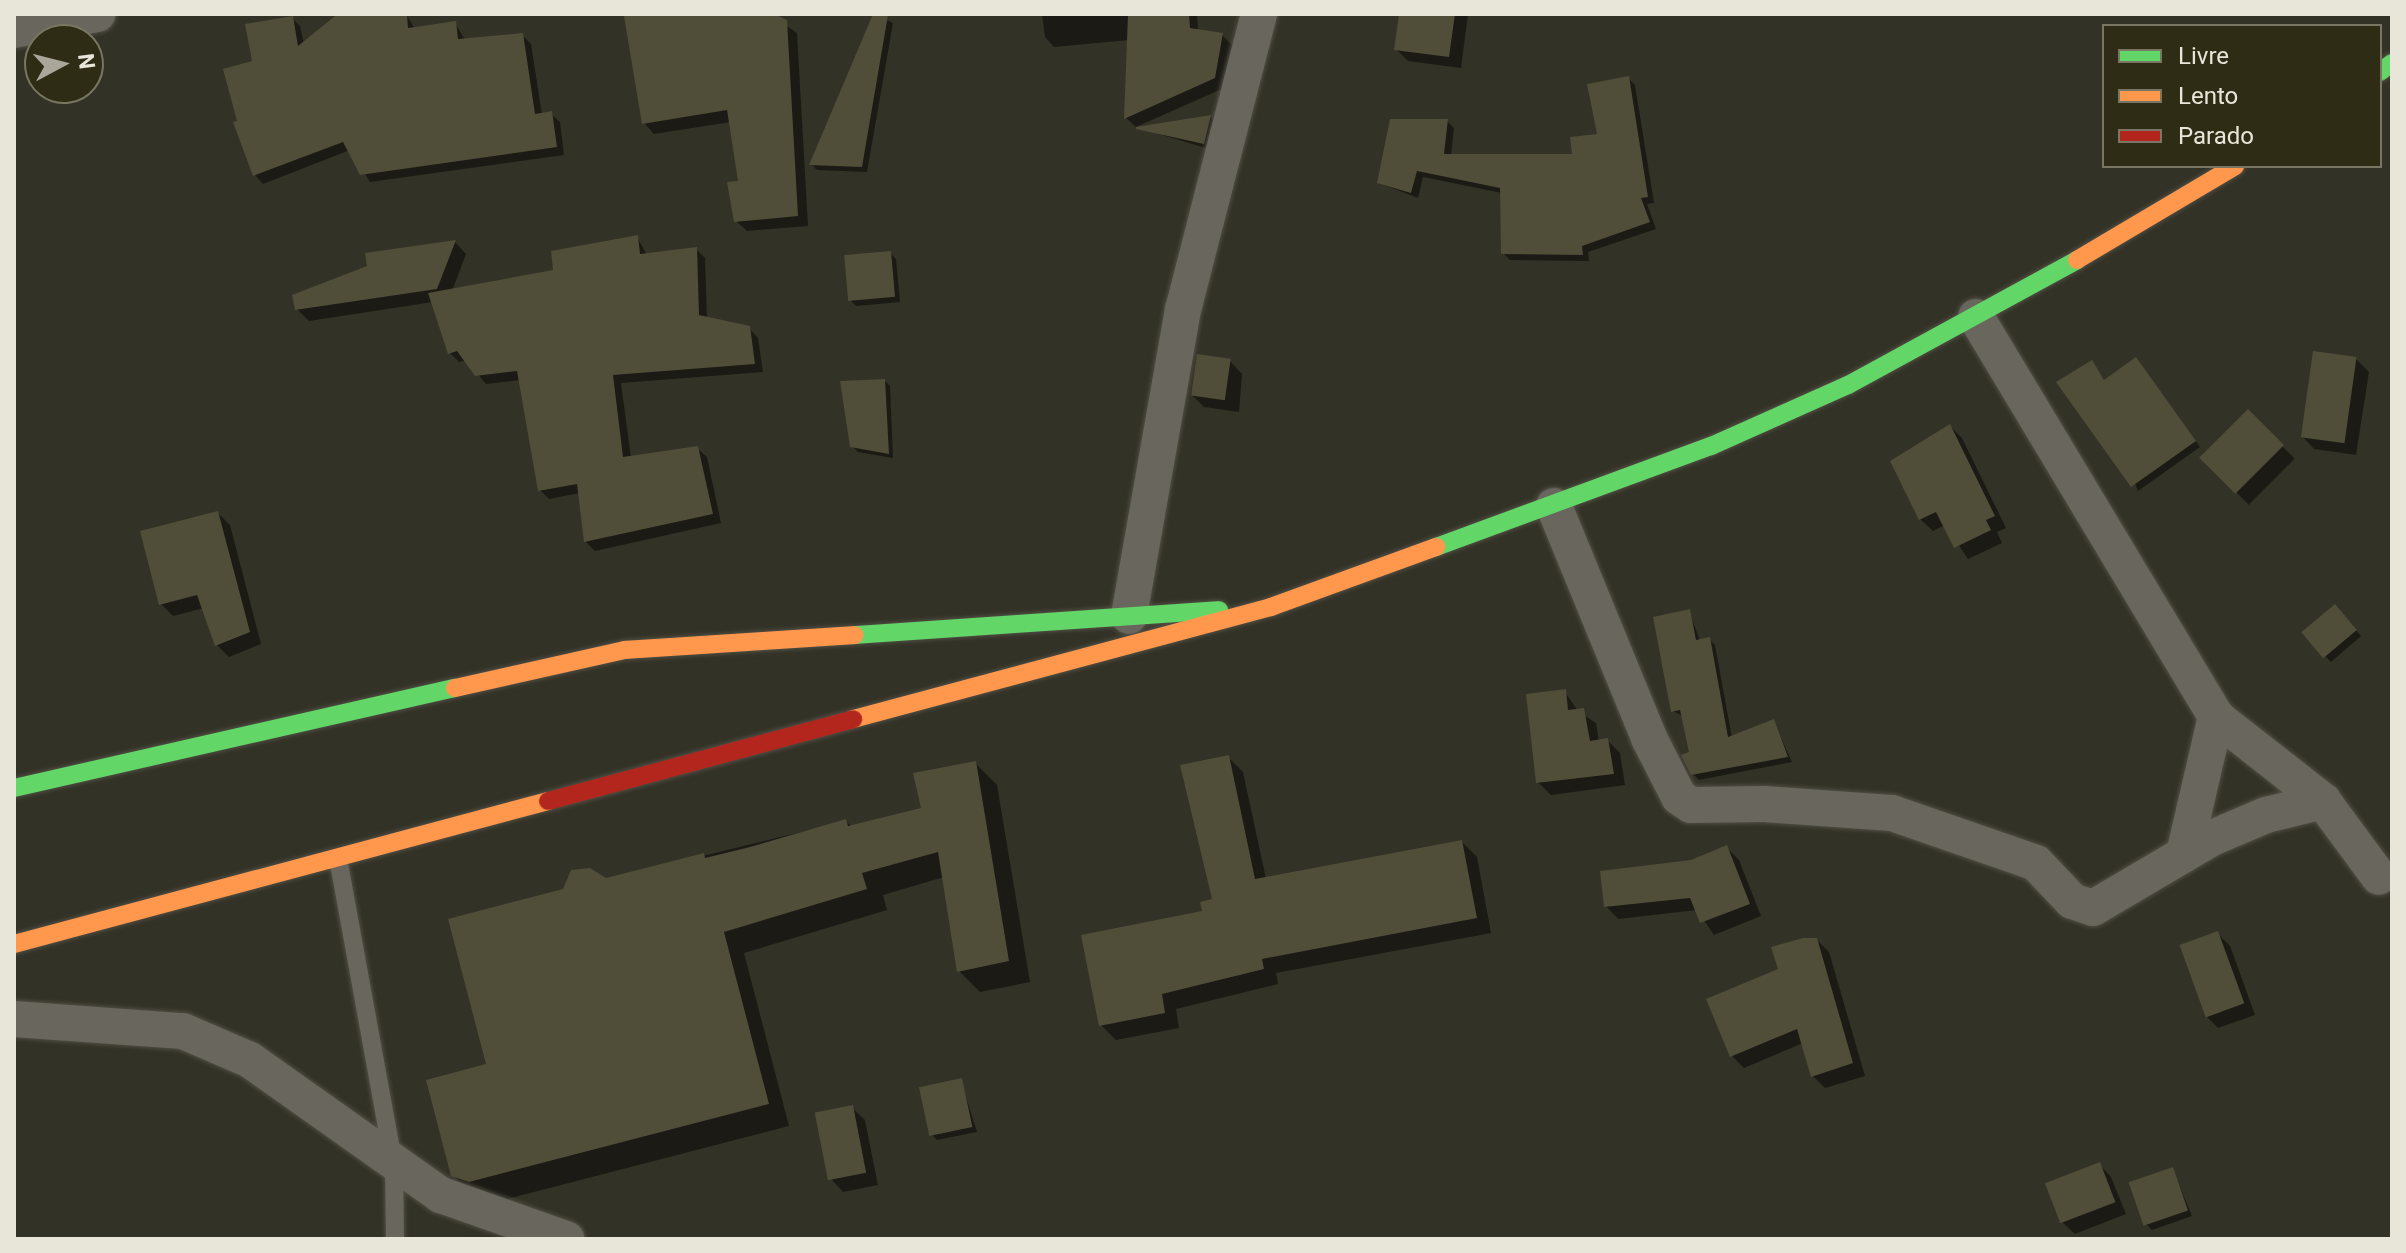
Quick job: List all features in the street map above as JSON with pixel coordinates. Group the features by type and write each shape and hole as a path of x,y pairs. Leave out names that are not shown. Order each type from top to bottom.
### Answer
{"main road":[{"path":"14,944 1271,607 1711,446 1848,385 1976,317 2232,168"},
{"path":"14,788 625,650 1271,607"}],"street":[{"path":"14,30 97,14"},
{"path":"1129,616 1183,310 1259,14"},
{"path":"1976,317 2216,717 2323,801 2379,877"},
{"path":"1554,506 1645,729 1679,797 1691,805 1764,804 1892,813 2036,863 2072,901 2093,908 2184,854 2266,815 2323,801"},
{"path":"2184,854 2216,717"},
{"path":"14,1019 183,1031 250,1060 394,1167 441,1195 566,1239"}],"lane":[{"path":"338,858 394,1167 395,1239"}],"building":[{"path":"407,14 408,28 456,21 458,39 523,33 535,114 552,111 557,147 360,175 343,142 253,176 233,122 237,121 223,69 252,61 245,24 293,16 298,46 335,16"},
{"path":"774,14 787,20 798,216 734,222 727,182 738,181 727,110 642,124 624,16"},
{"path":"873,14 888,15 862,167 809,165"},
{"path":"1128,14 1189,14 1190,28 1223,33 1215,78 1124,119"},
{"path":"1399,14 1455,14 1449,57 1394,50"},
{"path":"1629,76 1648,197 1641,198 1650,222 1582,246 1583,255 1501,254 1500,188 1417,171 1411,193 1377,183 1390,119 1448,119 1444,154 1572,154 1570,137 1597,134 1587,84"},
{"path":"1211,115 1204,144 1136,129 1136,127"},
{"path":"638,235 640,254 697,247 699,315 750,326 755,364 613,375 623,457 698,446 713,514 584,542 577,484 538,491 517,371 475,376 457,351 448,354 428,293 553,270 551,251"},
{"path":"456,240 437,289 295,310 292,295 367,266 365,253"},
{"path":"891,251 895,297 848,301 844,255"},
{"path":"2313,351 2357,357 2344,443 2301,437"},
{"path":"1197,354 1231,359 1225,400 1191,396"},
{"path":"2136,357 2196,441 2131,487 2056,382 2092,360 2104,380"},
{"path":"885,379 889,454 850,447 840,381"},
{"path":"2248,409 2284,445 2235,494 2199,458"},
{"path":"1950,424 1995,516 1986,520 1991,530 1954,548 1936,512 1919,520 1890,461"},
{"path":"218,511 250,632 215,646 197,595 159,605 140,531"},
{"path":"2335,604 2357,630 2323,658 2301,632"},
{"path":"1690,609 1696,640 1710,637 1728,737 1774,719 1788,757 1691,775 1681,755 1689,752 1680,710 1671,712 1653,617"},
{"path":"1566,689 1568,710 1584,708 1590,741 1608,738 1614,774 1536,783 1526,694"},
{"path":"1229,755 1255,879 1462,840 1477,918 1262,959 1264,969 1162,994 1165,1013 1099,1026 1081,935 1202,911 1200,902 1212,899 1180,765"},
{"path":"976,761 1009,961 957,972 938,852 862,873 867,889 724,932 769,1104 469,1182 451,1176 426,1080 486,1064 448,919 563,889 571,870 590,868 606,878 704,853 705,858 750,847 846,819 848,826 921,808 913,773"},
{"path":"1727,845 1750,904 1700,923 1690,898 1604,907 1600,871 1691,860"},
{"path":"2218,931 2244,1003 2206,1017 2179,945"},
{"path":"1803,938 1817,938 1853,1063 1811,1077 1797,1029 1730,1057 1706,999 1778,969 1771,947"},
{"path":"962,1078 972,1127 929,1136 919,1087"},
{"path":"853,1105 866,1173 828,1180 815,1112"},
{"path":"2100,1162 2115,1202 2060,1223 2045,1183"},
{"path":"2173,1167 2188,1210 2144,1226 2129,1182"}],"traffic: fast":[{"path":"2382,70 2392,63"},
{"path":"1436,547 1711,446 1848,385 2077,260"},
{"path":"855,635 1219,610"},
{"path":"14,788 455,688"}],"traffic: slow":[{"path":"2077,260 2232,168"},
{"path":"853,719 1271,607 1436,547"},
{"path":"455,688 625,650 855,635"},
{"path":"14,944 548,801"}],"traffic: jam":[{"path":"548,801 853,719"}]}
